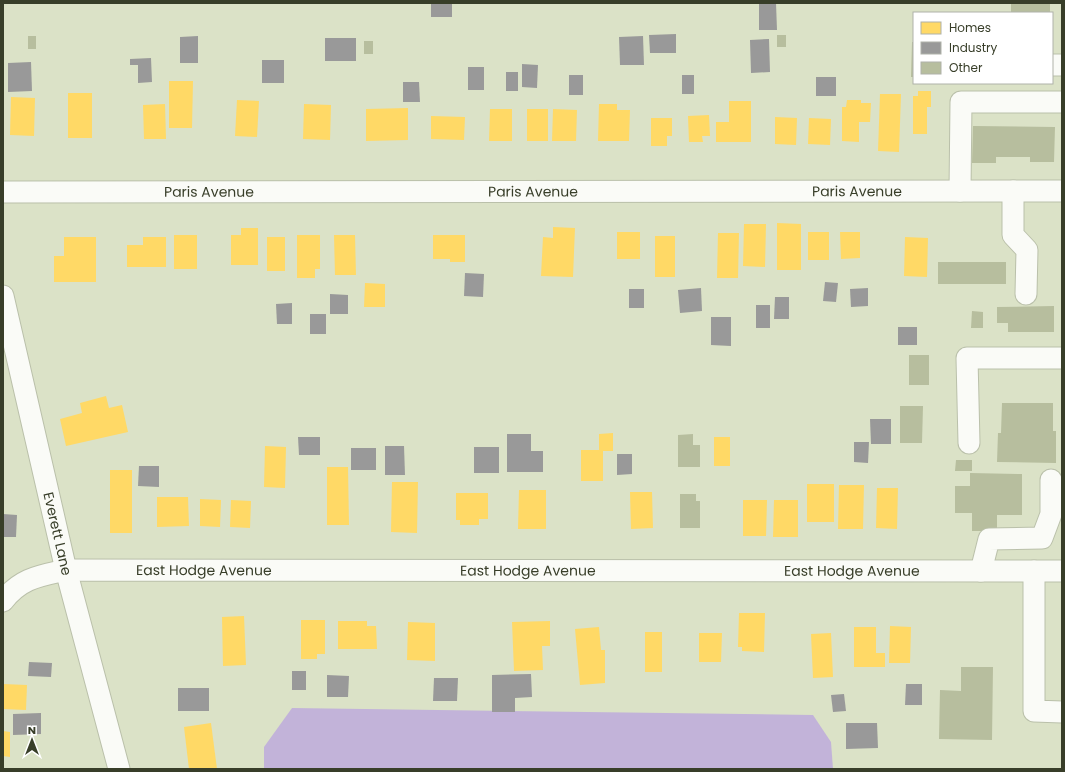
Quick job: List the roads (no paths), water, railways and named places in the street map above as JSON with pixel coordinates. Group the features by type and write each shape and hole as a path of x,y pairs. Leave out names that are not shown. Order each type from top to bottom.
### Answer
{"street":[{"path":"960,191 961,102 1062,102"},
{"path":"1013,191 1013,235 1027,250 1026,294"},
{"name":"Paris Avenue","path":"3,192 1062,191"},
{"name":"Everett Lane","path":"3,296 66,570 119,769"},
{"path":"969,443 967,358 1062,358"},
{"path":"981,571 989,539 1042,538 1051,514 1052,480"},
{"name":"East Hodge Avenue","path":"3,601 14,588 38,576 66,570 1062,571"},
{"path":"1034,571 1034,711 1062,712"}]}
